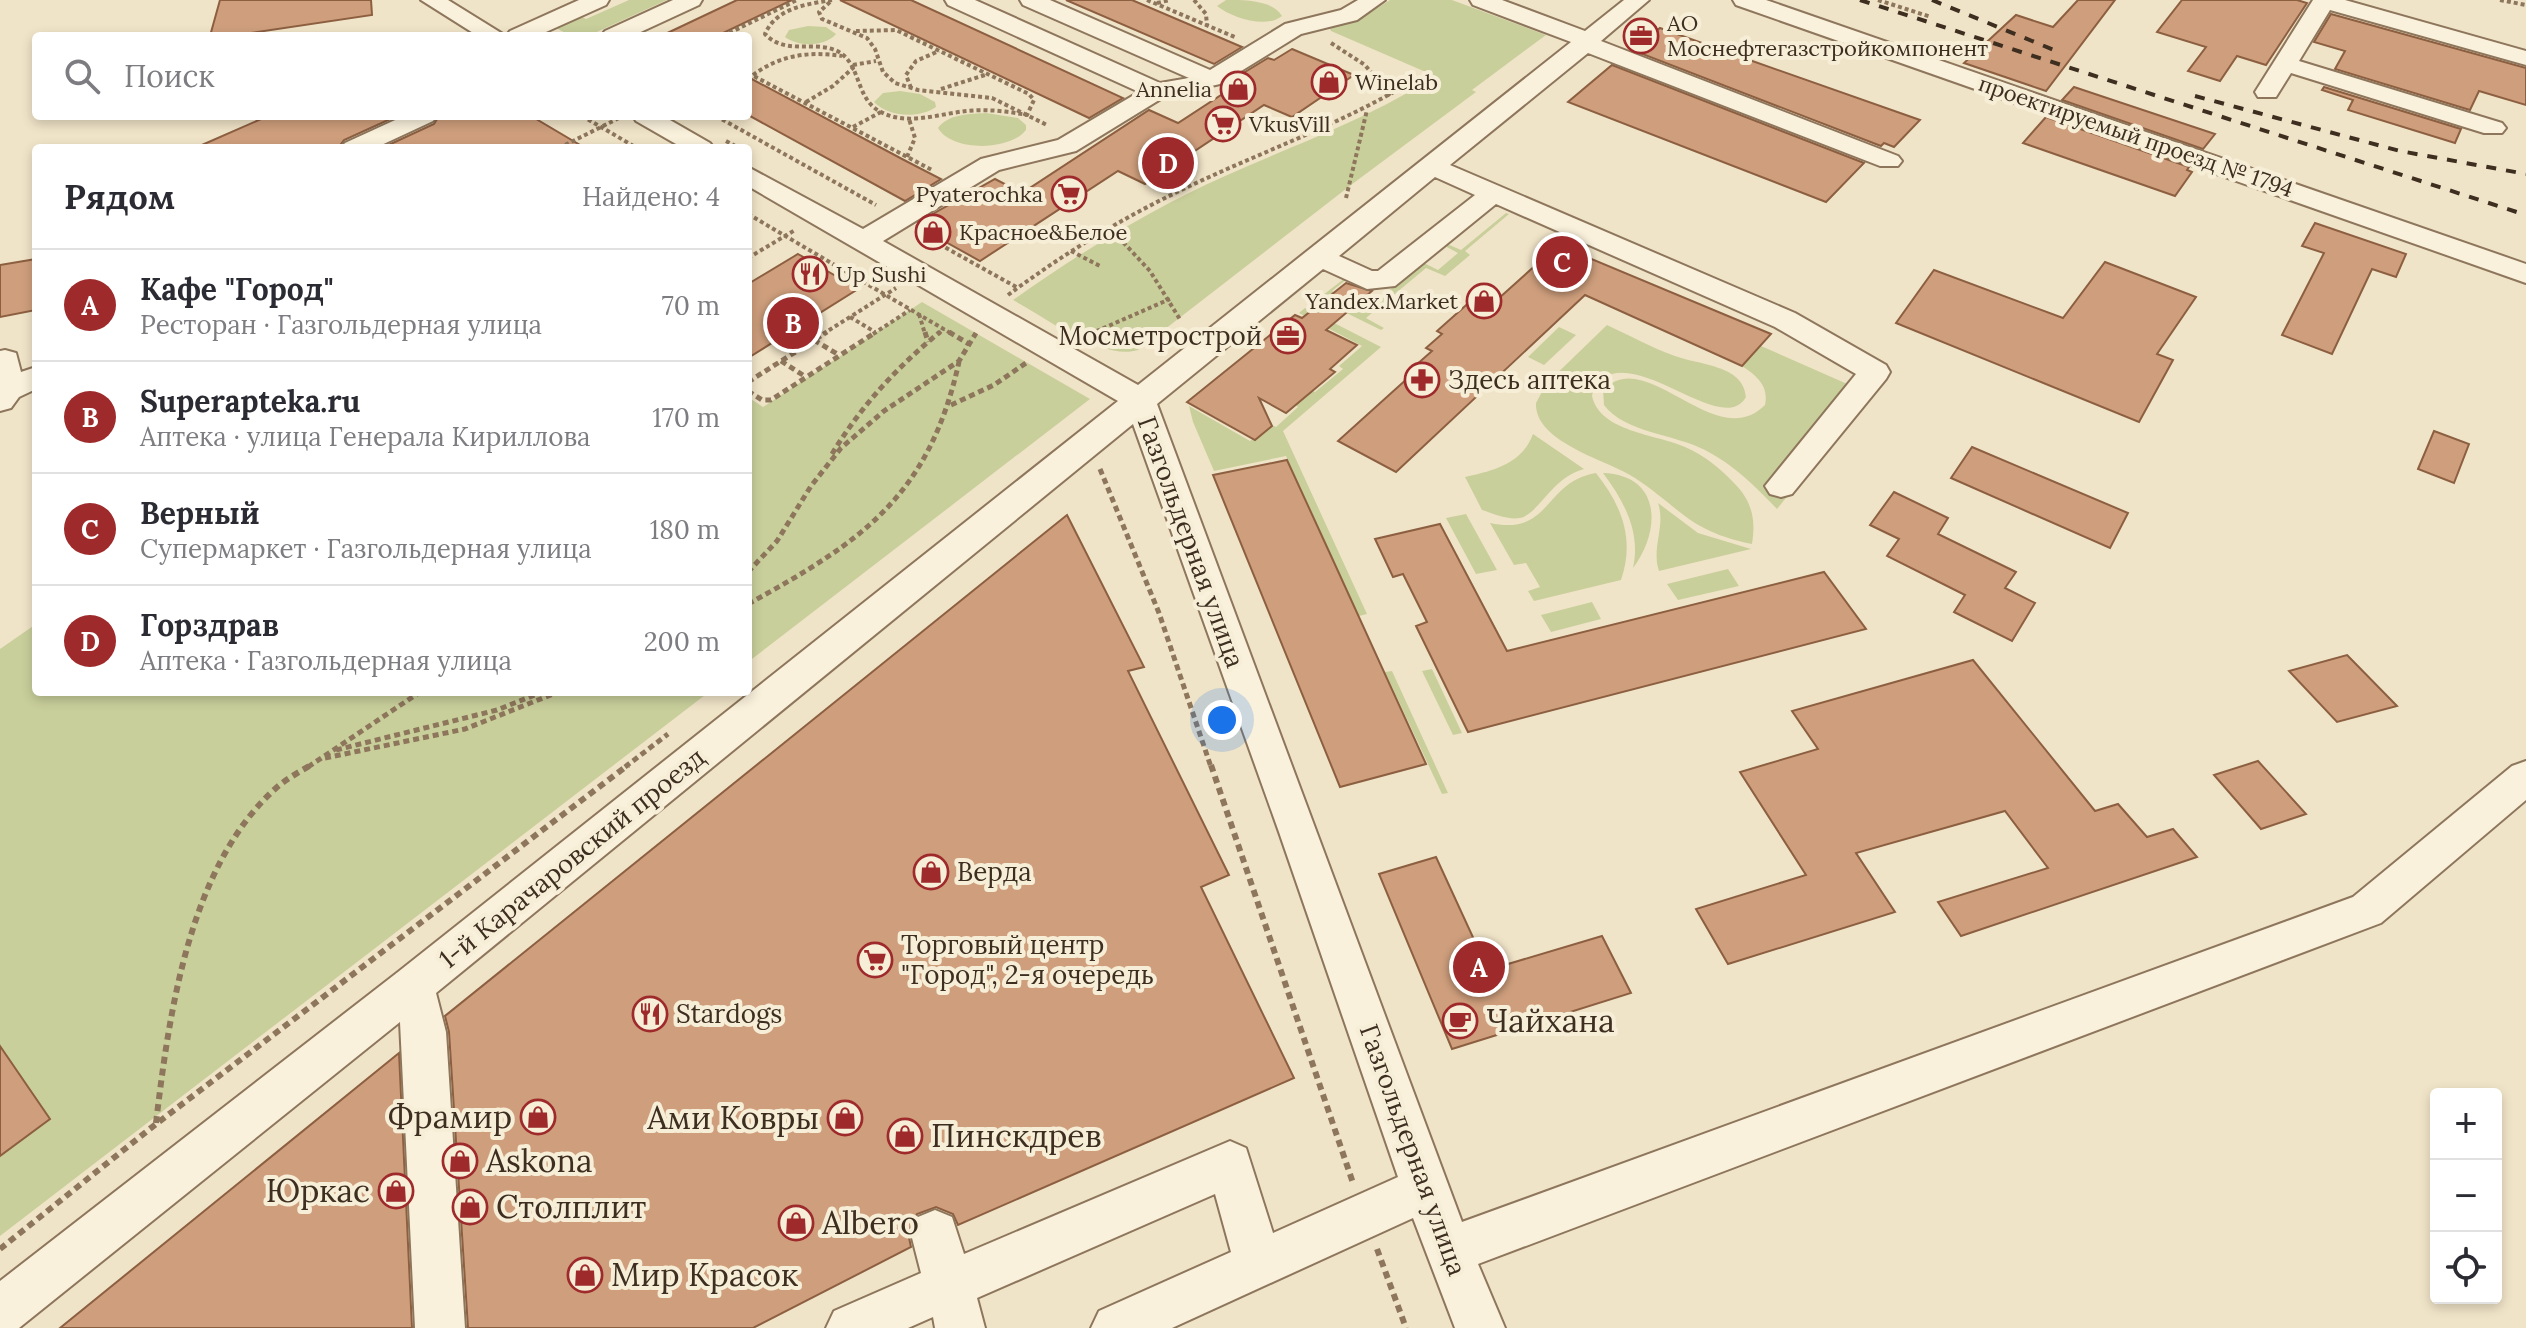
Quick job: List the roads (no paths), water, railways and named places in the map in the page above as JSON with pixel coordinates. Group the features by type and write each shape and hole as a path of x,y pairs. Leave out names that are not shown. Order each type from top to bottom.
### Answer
{"street":[{"path":"432,0 488,32"},
{"path":"527,32 598,0"},
{"path":"622,32 691,0"},
{"path":"956,0 1157,91"},
{"path":"1031,0 1211,79"},
{"path":"863,241 1002,160 1067,146 1157,91 1211,79 1293,29 1349,15 1374,0"},
{"path":"1481,0 1889,161"},
{"name":"Газгольдерная улица","path":"1477,1327 1424,1189 1300,834 1192,554 1140,400 1638,0"},
{"name":"проектируемый проезд № 1794","path":"1744,0 2526,274"},
{"path":"2267,92 2324,0 2526,58"},
{"path":"2285,64 2493,128"},
{"path":"363,144 415,120"},
{"path":"655,120 712,143"},
{"path":"1431,166 1785,320 1868,368 1773,482"},
{"path":"752,177 1140,400"},
{"path":"1318,256 1367,280 1385,280 1493,193"},
{"path":"3,384 32,378"},
{"name":"1-й Карачаровский проезд","path":"0,1312 413,986 1140,400"},
{"path":"1449,1251 2367,910 2526,777"},
{"path":"413,986 424,1032 440,1328"},
{"path":"851,1328 954,1306 1230,1164 1258,1264"},
{"path":"1116,1328 1424,1189"},
{"path":"935,1234 954,1306"}],"railway":[{"path":"1860,0 2526,215"},
{"path":"1932,0 2054,50"},
{"path":"2195,96 2400,151 2526,174"}],"place":[{"name":"АО Моснефтегазстройкомпонент","path":"1641,36"},
{"name":"Winelab","path":"1329,82"},
{"name":"Annelia","path":"1238,89"},
{"name":"VkusVill","path":"1223,124"},
{"name":"Горздрав","path":"1168,163"},
{"name":"Pyaterochka","path":"1069,194"},
{"name":"Красное&Белое","path":"933,232"},
{"name":"Верный","path":"1562,262"},
{"name":"Up Sushi","path":"810,274"},
{"name":"Yandex.Market","path":"1484,301"},
{"name":"Superapteka.ru","path":"793,323"},
{"name":"Мосметрострой","path":"1288,336"},
{"name":"Здесь аптека","path":"1422,380"},
{"name":"Верда","path":"931,872"},
{"name":"Торговый центр \"Город\", 2-я очередь","path":"875,960"},
{"name":"Кафе \"Город\"","path":"1479,967"},
{"name":"Stardogs","path":"650,1014"},
{"name":"Чайхана","path":"1460,1021"},
{"name":"Фрамир","path":"538,1117"},
{"name":"Ами Ковры","path":"845,1118"},
{"name":"Пинскдрев","path":"905,1136"},
{"name":"Askona","path":"460,1161"},
{"name":"Юркас","path":"396,1191"},
{"name":"Столплит","path":"470,1207"},
{"name":"Albero","path":"796,1223"},
{"name":"Мир Красок","path":"585,1275"}]}
